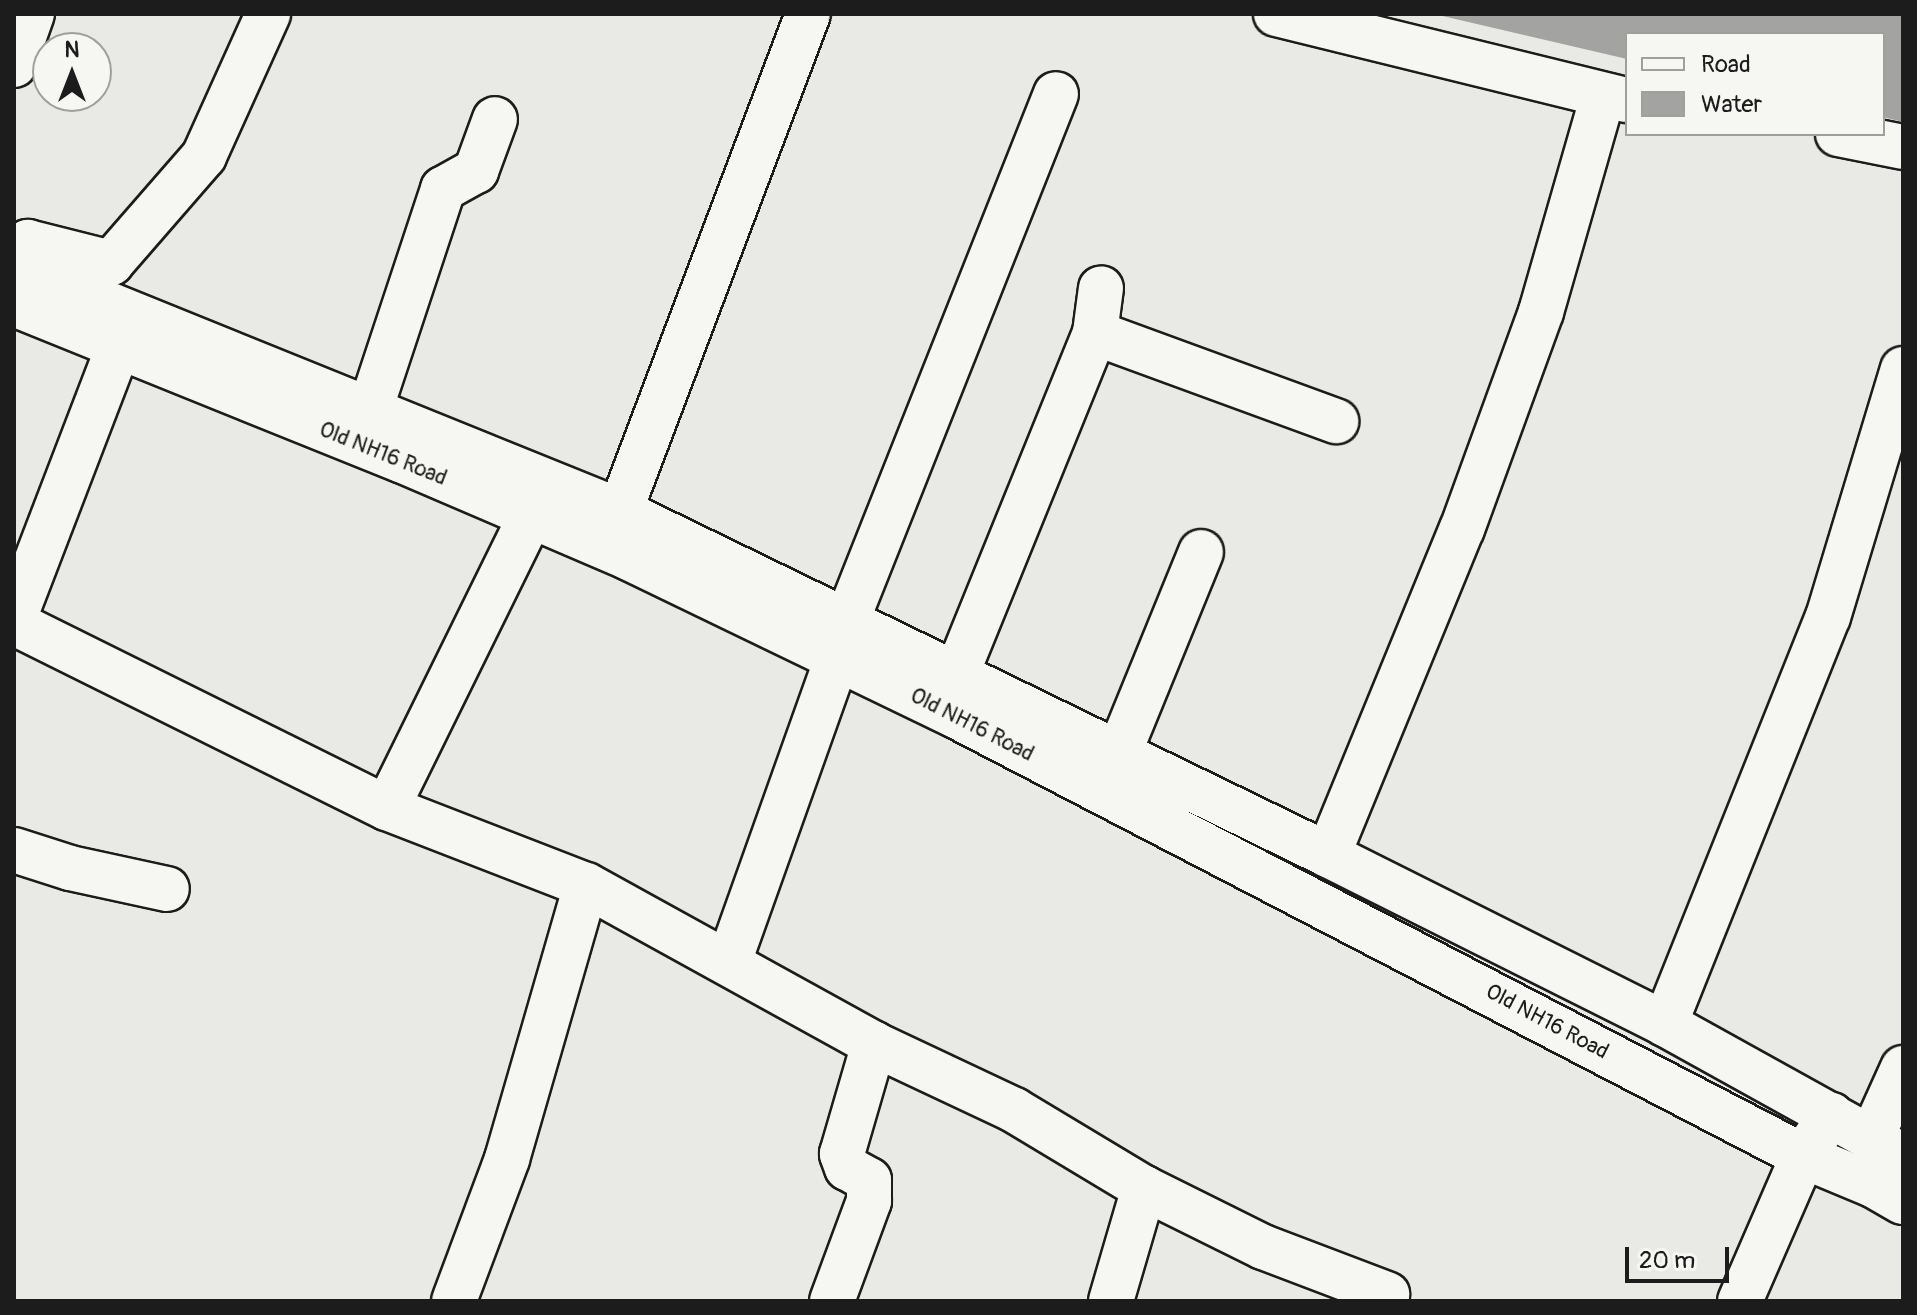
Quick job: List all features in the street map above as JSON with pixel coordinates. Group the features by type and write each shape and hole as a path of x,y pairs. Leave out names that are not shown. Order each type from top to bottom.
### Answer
{"street":[{"path":"14,65 32,14"},
{"path":"14,266 28,242 111,263 204,156 268,14"},
{"path":"620,511 808,14"},
{"path":"1276,14 1615,98 1462,529 1328,855"},
{"path":"729,962 842,641 1056,94"},
{"path":"371,407 443,189 476,171 495,119"},
{"path":"1848,136 1903,147"},
{"name":"Old NH16 Road","path":"14,266 371,407 620,511 842,641 1208,846 1803,1156 1903,1202"},
{"path":"957,673 1095,333 1101,288"},
{"name":"Old NH16 Road","path":"14,304 842,641 957,673 1665,1024 1887,1147"},
{"path":"1095,333 1336,421"},
{"path":"119,346 14,621 387,808 586,885 874,1044 1014,1110 1144,1188 1263,1247 1387,1294"},
{"path":"1665,1024 1828,617 1903,369"},
{"path":"387,808 531,515"},
{"path":"1119,753 1201,552"},
{"path":"14,850 70,868 167,889"},
{"path":"454,1301 507,1159 586,885"},
{"path":"832,1301 869,1201 869,1180 847,1168 842,1154 874,1044"},
{"path":"1887,1147 1903,1068"},
{"path":"1740,1301 1803,1156 1831,1115"},
{"path":"1111,1301 1144,1188"}],"water":[{"path":"1434,14 1903,14 1903,122 1885,118 1885,32 1625,32 1625,59"}]}
